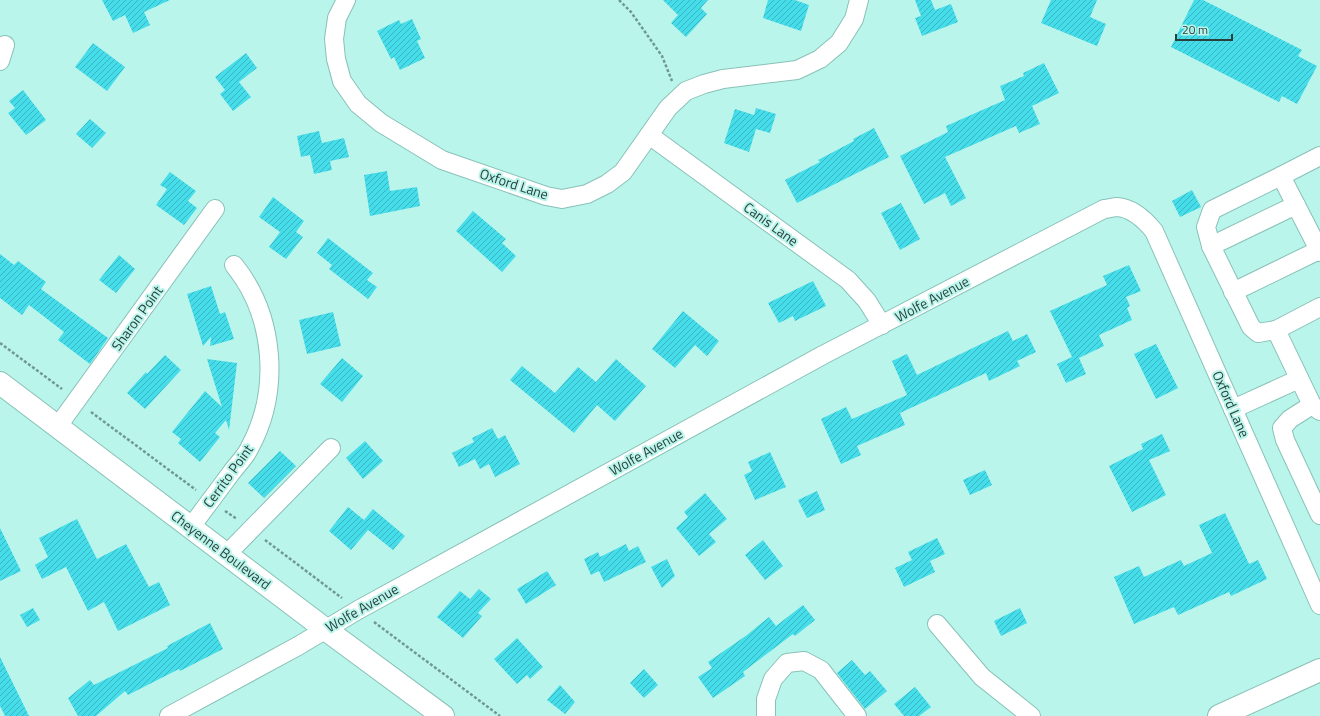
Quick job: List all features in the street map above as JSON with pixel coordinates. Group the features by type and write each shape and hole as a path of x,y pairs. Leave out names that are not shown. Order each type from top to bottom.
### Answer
{"main road":[{"name":"Cheyenne Boulevard","path":"0,383 442,716"},
{"path":"1219,716 1320,670"}],"street":[{"name":"Oxford Lane","path":"346,0 337,18 334,39 336,59 342,81 358,104 381,123 442,160 546,196 562,199 587,194 607,184 623,172 668,108 686,91 723,79 797,70 820,60 838,43 854,19 860,0"},
{"name":"Canis Lane","path":"649,135 848,280 867,301 882,325"},
{"path":"1320,156 1212,210 1206,227 1211,246 1251,327 1258,332 1276,330 1320,307"},
{"path":"1234,292 1320,251 1281,176"},
{"path":"1211,246 1296,205"},
{"name":"Wolfe Avenue","path":"169,716 358,610 823,355 1104,209 1117,207 1131,212"},
{"name":"Sharon Point","path":"58,426 215,210"},
{"name":"Oxford Lane","path":"1131,212 1143,218 1154,231 1320,605"},
{"name":"Cerrito Point","path":"191,527 249,449 262,421 268,397 270,370 268,346 263,323 255,299 245,279 234,265"},
{"path":"1276,330 1299,379 1316,408 1290,419 1282,428 1285,440 1320,515"},
{"path":"1233,409 1299,379"},
{"path":"227,554 331,448"},
{"path":"937,624 982,677 1031,716"},
{"path":"766,716 766,698 773,678 787,663 804,660 821,670 857,716"}],"path":[{"path":"619,0 631,12 662,56 679,98"}],"building":[{"path":"102,0 170,0 144,12 150,25 133,33 125,15 113,21"},
{"path":"663,0 708,0 701,8 707,14 686,37 671,23 678,15"},
{"path":"768,0 795,0 809,5 801,31 763,18"},
{"path":"915,0 931,0 935,10 951,4 958,22 922,36 915,18 921,16"},
{"path":"1051,0 1097,0 1090,17 1106,24 1097,46 1041,23"},
{"path":"1194,0 1203,0 1302,50 1298,56 1317,66 1297,104 1282,96 1279,102 1171,47"},
{"path":"412,19 421,39 417,41 425,58 400,70 394,57 391,59 377,31 399,20 401,24"},
{"path":"93,43 125,67 107,91 75,67"},
{"path":"246,53 257,68 239,82 251,97 233,111 220,94 225,90 215,77"},
{"path":"1044,63 1059,93 1032,106 1040,124 1019,133 1016,126 945,157 966,198 951,206 945,193 924,204 900,156 948,132 946,126 1005,100 1000,86 1024,76 1023,73"},
{"path":"23,90 46,120 26,135 8,113 15,108 9,101"},
{"path":"756,108 776,114 770,133 756,129 749,152 724,143 735,109 754,115"},
{"path":"90,119 106,133 92,148 76,134"},
{"path":"874,128 889,157 797,203 785,180 820,162 818,160 854,141 853,139"},
{"path":"319,131 322,143 344,138 349,157 330,161 332,170 314,174 310,155 301,157 297,136"},
{"path":"387,171 390,191 417,187 420,206 370,216 364,175"},
{"path":"170,172 196,191 188,201 197,208 184,225 156,205 167,189 160,185"},
{"path":"1192,190 1201,207 1180,217 1172,201"},
{"path":"273,197 304,221 296,232 303,237 286,259 269,247 280,232 259,217"},
{"path":"901,203 920,239 900,250 881,213"},
{"path":"473,211 506,239 502,243 516,256 502,272 456,231"},
{"path":"328,238 373,273 367,280 377,287 368,299 329,269 332,265 317,253"},
{"path":"0,254 14,265 18,261 46,282 41,289 108,338 90,364 58,340 64,332 29,305 22,315 0,298"},
{"path":"119,255 135,269 116,293 99,280"},
{"path":"1129,265 1141,291 1126,297 1130,306 1127,308 1132,320 1099,335 1104,346 1079,358 1086,374 1066,383 1057,364 1072,357 1050,311 1107,285 1103,276"},
{"path":"813,281 826,306 795,321 793,316 779,323 768,303"},
{"path":"211,286 220,314 225,312 234,339 210,346 211,337 203,346 187,294"},
{"path":"683,311 719,341 707,356 695,345 675,368 652,349"},
{"path":"333,312 341,346 307,354 299,320"},
{"path":"1008,331 1013,341 1027,334 1036,352 1017,361 1020,366 989,381 986,373 900,413 905,425 857,446 861,455 841,464 821,419 846,407 852,419 907,395 892,361 907,354 917,375"},
{"path":"1156,344 1178,388 1156,399 1134,354"},
{"path":"165,355 181,370 145,409 127,393 146,372 147,374"},
{"path":"342,358 363,376 342,402 320,384"},
{"path":"207,359 237,363 229,430 226,420 215,433 220,437 200,462 178,443 181,439 172,432 205,391 222,407"},
{"path":"616,359 646,386 615,421 597,405 574,433 510,380 522,366 555,393 578,367 596,382"},
{"path":"492,428 498,439 505,435 520,464 495,477 489,464 480,469 475,459 459,467 452,453 474,442 472,438"},
{"path":"1162,434 1170,451 1149,460 1166,495 1132,512 1109,466 1143,449 1141,444"},
{"path":"365,441 383,461 363,479 346,458"},
{"path":"280,451 296,466 264,498 248,483"},
{"path":"770,452 786,487 755,500 744,475 752,471 748,462"},
{"path":"985,470 992,485 970,495 963,480"},
{"path":"817,491 825,510 807,518 798,500"},
{"path":"705,493 727,519 709,534 716,542 699,556 676,528 688,517 684,512"},
{"path":"348,507 364,520 373,509 405,536 393,550 368,530 351,550 329,531"},
{"path":"1225,513 1249,564 1258,560 1267,579 1231,596 1229,592 1178,615 1174,607 1134,624 1114,577 1139,566 1144,577 1181,560 1184,566 1212,553 1199,525"},
{"path":"77,519 97,559 126,544 149,587 159,582 170,605 118,631 104,602 88,611 66,567 42,579 35,565 48,557 39,538"},
{"path":"0,528 21,571 0,581"},
{"path":"937,538 945,554 930,561 935,572 904,587 895,568 912,560 908,552"},
{"path":"763,540 783,566 765,580 745,555"},
{"path":"626,544 629,551 638,546 646,562 604,582 599,571 591,575 584,559 598,552 600,557"},
{"path":"667,559 675,576 662,588 651,567"},
{"path":"547,571 556,585 526,604 517,589"},
{"path":"479,589 491,599 478,613 482,616 463,638 437,617 460,591 470,599"},
{"path":"803,605 815,620 795,636 793,634 743,672 745,676 713,698 698,677 712,668 708,662 747,635 769,617 776,626"},
{"path":"33,608 40,620 27,627 20,615"},
{"path":"1020,608 1027,623 1001,636 994,621"},
{"path":"210,623 223,649 128,695 125,691 96,716 78,716 68,698 90,680 94,685 168,648 167,646"},
{"path":"517,638 543,667 530,679 527,675 517,684 494,659"},
{"path":"0,657 29,716 5,716 0,706"},
{"path":"852,660 865,675 870,671 887,691 865,709 837,673"},
{"path":"644,669 658,685 644,698 630,683"},
{"path":"560,685 575,702 565,714 547,700"},
{"path":"915,687 931,707 919,716 904,716 894,704"}]}
